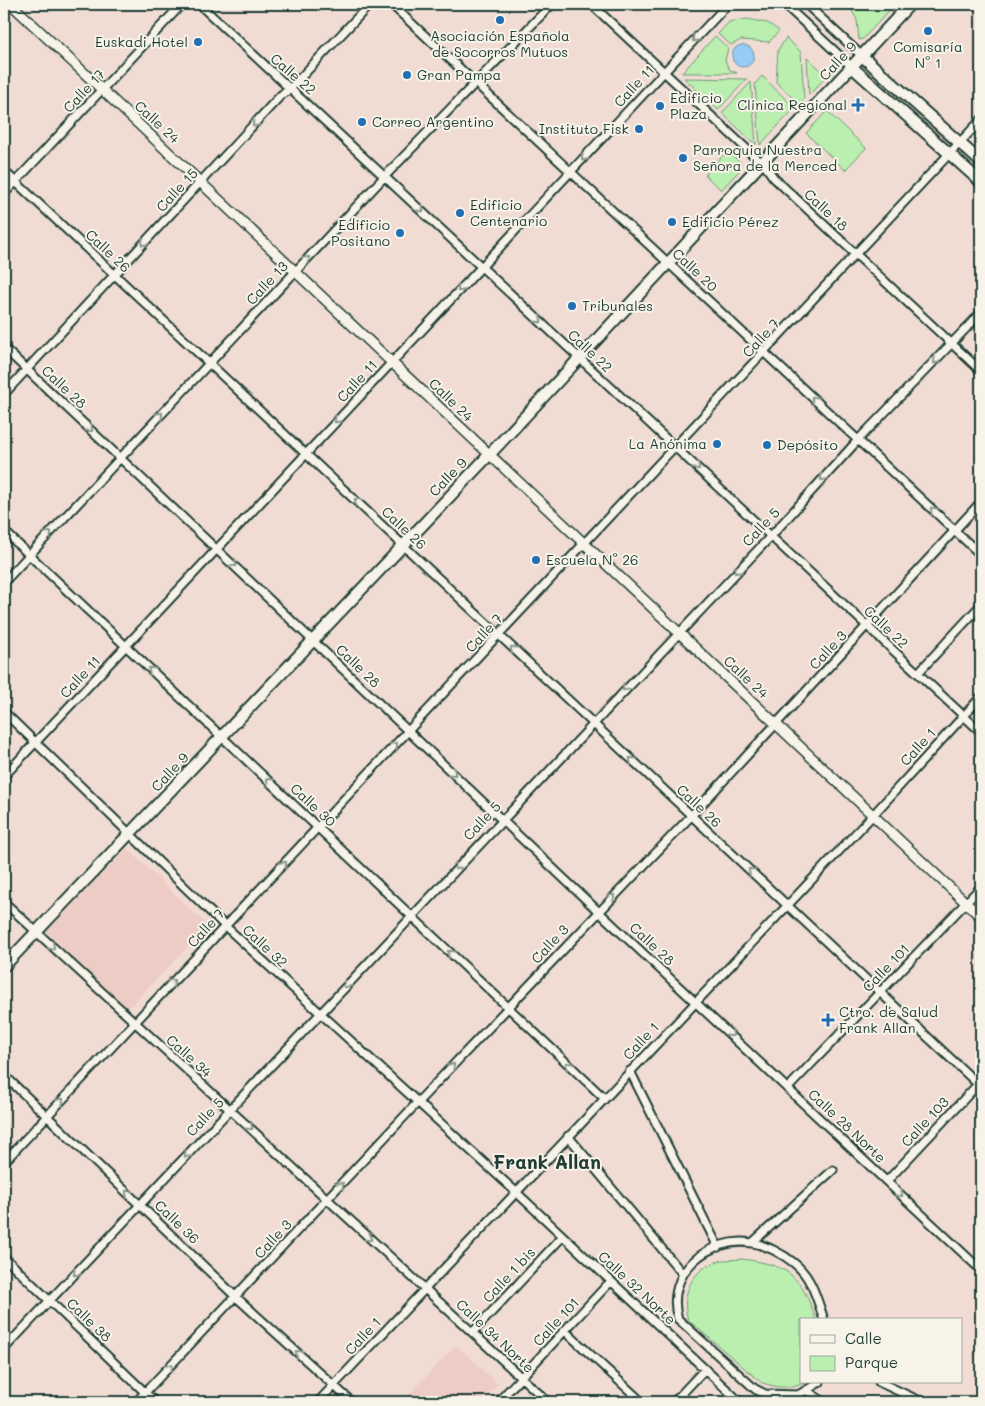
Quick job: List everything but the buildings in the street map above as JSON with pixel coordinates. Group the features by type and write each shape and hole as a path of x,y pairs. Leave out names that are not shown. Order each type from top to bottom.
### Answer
{"main road":[{"name":"Calle 9","path":"4,966 489,454 910,4"},
{"path":"862,56 981,162"},
{"path":"852,67 981,182"}],"street":[{"name":"Calle 24","path":"11,4 981,917"},
{"name":"Calle 17","path":"4,194 182,4"},
{"name":"Calle 22","path":"199,4 289,90 314,109 981,732"},
{"name":"Calle 15","path":"4,394 281,95 289,90 370,4"},
{"name":"Calle 20","path":"391,4 981,555"},
{"name":"Calle 13","path":"4,582 457,100 477,84 552,4"},
{"name":"Calle 18","path":"591,4 981,371"},
{"name":"Calle 11","path":"4,776 728,4"},
{"path":"784,4 852,67"},
{"path":"806,4 862,56"},
{"name":"Calle 7","path":"4,1162 981,120"},
{"name":"Calle 26","path":"4,171 691,816 980,1084"},
{"name":"Calle 5","path":"4,1349 592,722 771,536 858,440 981,313"},
{"name":"Calle 28","path":"4,348 598,911 696,1001"},
{"name":"Calle 3","path":"136,1402 417,1102 691,816 981,502"},
{"name":"Calle 30","path":"4,531 604,1098"},
{"path":"918,673 981,605"},
{"name":"Calle 1","path":"318,1402 786,904 873,815 981,697"},
{"name":"Calle 32","path":"4,712 225,926 516,1192"},
{"name":"Calle 101","path":"788,1088 981,887"},
{"name":"Calle 34","path":"4,902 134,1024 230,1108 327,1200 426,1288"},
{"name":"Calle 28 Norte","path":"696,1001 981,1270"},
{"path":"630,1071 718,1247"},
{"name":"Calle 36","path":"4,1075 236,1297 352,1402"},
{"name":"Calle 103","path":"887,1181 980,1084"},
{"path":"568,1136 682,1273"},
{"path":"752,1243 833,1170"},
{"name":"Calle 32 Norte","path":"516,1192 740,1402"},
{"name":"Calle 1 bis","path":"473,1332 562,1236"},
{"path":"817,1384 798,1395 779,1399 755,1389 678,1319 675,1309 675,1298 682,1273 687,1266 718,1247 752,1243 774,1250 795,1263 812,1283 823,1318"},
{"name":"Calle 38","path":"4,1257 155,1402"},
{"name":"Calle 101","path":"498,1402 611,1281"},
{"name":"Calle 34 Norte","path":"426,1288 548,1402"},
{"path":"565,1331 642,1402"},
{"path":"674,1402 705,1369"},
{"path":"883,1384 922,1402"},
{"path":"807,1391 824,1402"}],"shaded area":[{"path":"127,848 208,926 128,1009 47,932"},
{"path":"456,1345 498,1384 481,1402 402,1402"}],"green space":[{"path":"848,4 895,4 863,39 859,40 857,20"},
{"path":"747,19 768,23 779,31 769,42 741,40 731,45 718,34 729,22"},
{"path":"715,36 728,48 725,61 730,70 737,73 682,73"},
{"path":"786,38 801,52 804,99 799,104 776,82 778,50"},
{"path":"807,57 827,76 809,95"},
{"path":"762,76 795,108 760,145 755,84"},
{"path":"684,78 747,79 718,110"},
{"path":"751,82 756,145 722,113"},
{"path":"827,111 866,148 845,170 806,133"},
{"path":"727,151 740,162 740,170 721,190 705,175"},
{"path":"742,1259 758,1261 782,1269 791,1275 805,1292 815,1318 800,1318 800,1384 802,1384 793,1387 778,1387 762,1383 688,1320 686,1301 690,1284 702,1270 725,1260"}],"water":[{"path":"743,45 751,48 754,56 751,64 743,67 735,64 732,56 735,48"}],"place":[{"name":"Asociación Española de Socorros Mutuos","path":"500,20"},
{"name":"Comisaría N° 1","path":"928,31"},
{"name":"Euskadi Hotel","path":"198,42"},
{"name":"Gran Pampa","path":"407,75"},
{"name":"Clínica Regional","path":"858,105"},
{"name":"Edificio Plaza","path":"660,106"},
{"name":"Correo Argentino","path":"362,122"},
{"name":"Instituto Fisk","path":"639,129"},
{"name":"Parroquia Nuestra Señora de la Merced","path":"683,158"},
{"name":"Edificio Centenario","path":"460,213"},
{"name":"Edificio Pérez","path":"672,222"},
{"name":"Edificio Positano","path":"400,233"},
{"name":"Tribunales","path":"572,306"},
{"name":"La Anónima","path":"717,444"},
{"name":"Depósito","path":"767,445"},
{"name":"Escuela N° 26","path":"536,560"},
{"name":"Ctro. de Salud Frank Allan","path":"828,1020"}],"district":[{"name":"Frank Allan","path":"547,1162"}]}
